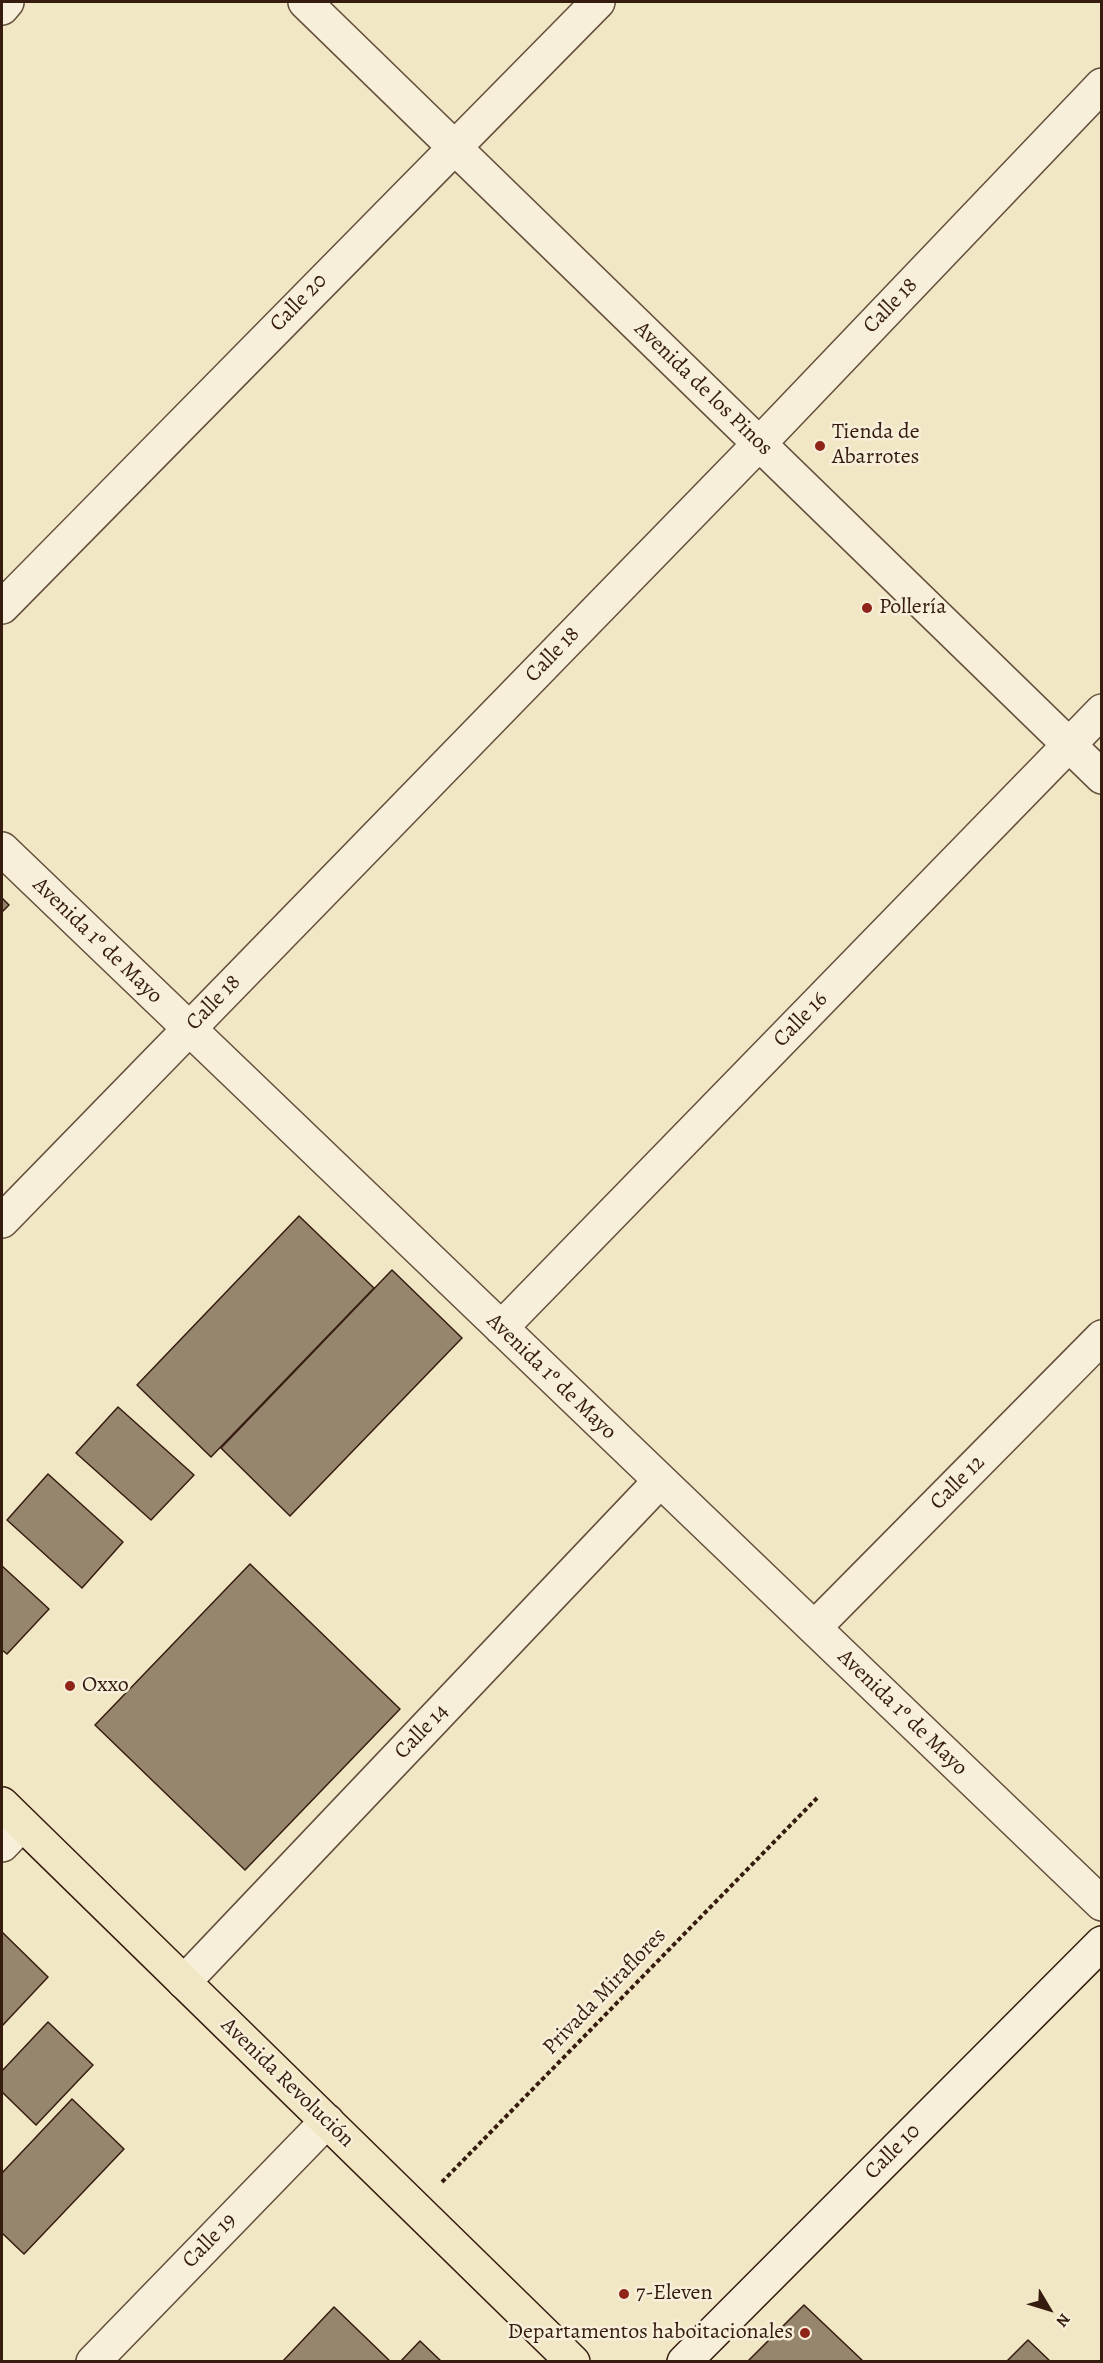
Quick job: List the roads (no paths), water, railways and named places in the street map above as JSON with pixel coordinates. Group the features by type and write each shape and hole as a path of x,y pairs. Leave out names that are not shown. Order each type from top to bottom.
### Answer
{"main road":[{"name":"Avenida Revolución","path":"8,1824 184,1982 573,2361"}],"street":[{"path":"2,8 8,2"},
{"name":"Avenida de los Pinos","path":"305,2 1101,777"},
{"name":"Calle 20","path":"2,607 453,146 598,2"},
{"name":"Calle 18","path":"2,1221 759,444 1101,86"},
{"name":"Calle 16","path":"501,1328 1101,711"},
{"name":"Avenida 1º de Mayo","path":"2,849 1101,1904"},
{"name":"Calle 12","path":"814,1628 1101,1338"},
{"name":"Calle 14","path":"184,1982 660,1481"},
{"name":"Calle 10","path":"684,2361 1101,1943"},
{"name":"Calle 19","path":"93,2361 327,2121"}],"place":[{"name":"Tienda de Abarrotes","path":"820,446"},
{"name":"Pollería","path":"867,608"},
{"name":"Oxxo","path":"70,1686"},
{"name":"7-Eleven","path":"624,2294"},
{"name":"Departamentos haboitacionales","path":"805,2333"}]}
